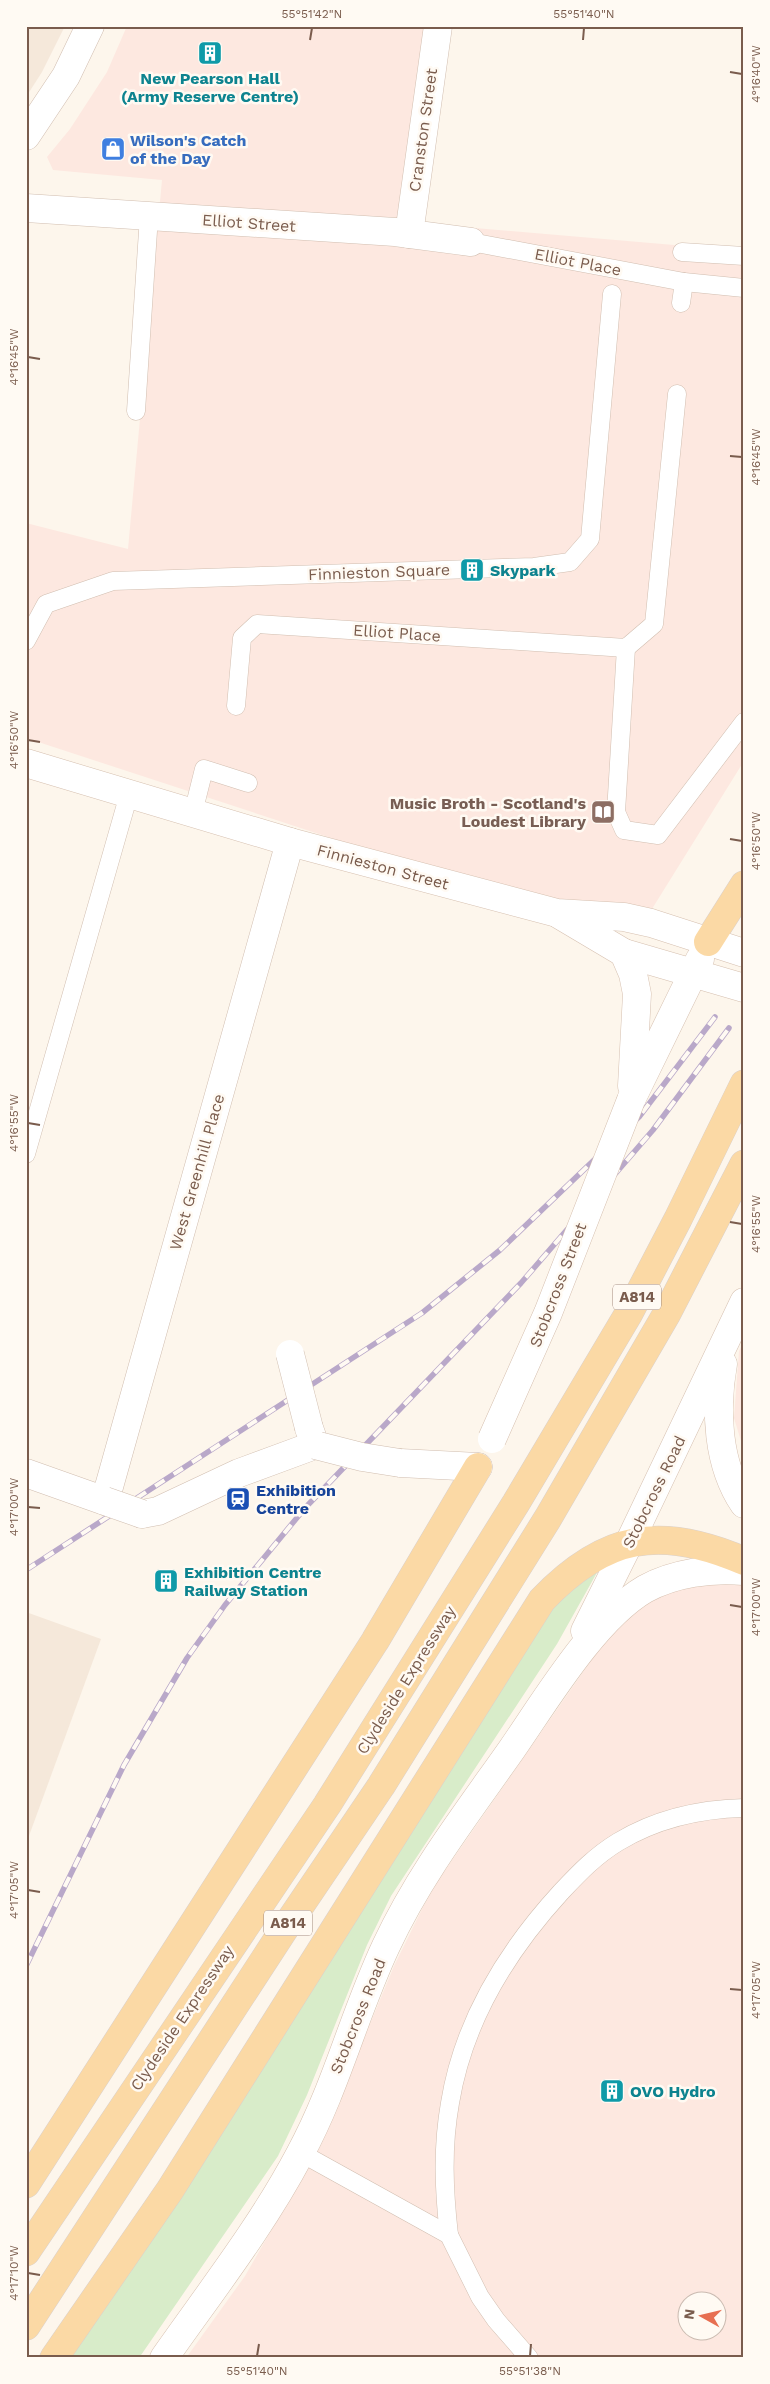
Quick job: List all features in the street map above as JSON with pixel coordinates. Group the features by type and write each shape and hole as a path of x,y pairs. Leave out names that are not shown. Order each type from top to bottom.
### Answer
{"main road":[{"path":"708,942 744,885"},
{"name":"Clydeside Expressway","path":"26,2252 327,1805 516,1503 629,1313 678,1219 744,1084"},
{"name":"A814","path":"26,2326 283,1931 381,1786 548,1518 666,1315 744,1164"},
{"path":"26,2184 375,1642 478,1468"},
{"path":"54,2358 170,2190 542,1600 562,1579 592,1557 629,1543 659,1540 681,1541 699,1544 744,1561"}],"street":[{"path":"26,136 66,76 90,26"},
{"name":"Cranston Street","path":"409,234 438,26"},
{"name":"Elliot Street","path":"26,208 409,234 471,242"},
{"name":"Finnieston Street","path":"26,763 290,842 557,912 624,917 651,923 744,953"},
{"name":"West Greenhill Place","path":"109,1489 137,1383 290,842"},
{"path":"557,912 624,953 744,988"},
{"name":"Stobcross Street","path":"478,1468 548,1313 631,1100 708,942"},
{"name":"Stobcross Street","path":"624,953 633,974 637,994 631,1100"},
{"name":"Stobcross Road","path":"560,1679 629,1543 744,1302"},
{"path":"729,1333 718,1399 719,1426 732,1480 744,1504"},
{"path":"289,1351 312,1436"},
{"path":"26,1473 62,1486 109,1489 142,1514 158,1511 312,1436 362,1457 478,1468"},
{"name":"Stobcross Road","path":"164,2358 270,2205 301,2153 320,2112 384,1949 414,1891 560,1679 609,1616 643,1590 660,1581 696,1572 744,1571"}],"lane":[{"path":"136,412 149,216"},
{"name":"Elliot Place","path":"471,242 684,282 744,288"},
{"path":"682,252 744,256"},
{"path":"681,303 684,282"},
{"name":"Finnieston Square","path":"26,641 46,604 113,581 534,568 570,562 590,539 612,294"},
{"path":"677,394 654,624 626,648 616,812 624,830 658,835 744,722"},
{"name":"Elliot Place","path":"236,706 242,638 257,624 626,648"},
{"path":"193,813 204,769 248,783"},
{"path":"26,1154 129,794"},
{"path":"529,2358 496,2320 480,2297 449,2235 443,2189 444,2143 450,2101 462,2056 482,2005 507,1960 532,1924 593,1859 617,1842 654,1824 674,1817 718,1809 744,1808"},
{"path":"301,2153 449,2235"}],"shaded area":[{"path":"26,26 65,26 42,72 26,97"},
{"name":"Skypark","path":"127,26 441,26 404,222 744,251 744,761 642,925 533,904 26,738 26,523 128,549 162,180 53,170 47,157 70,129 107,72"},
{"path":"744,1341 744,1451 734,1418 739,1351"},
{"path":"744,1582 744,2358 186,2358 245,2276 319,2147 394,1966 439,1879 617,1626 651,1601 675,1589 699,1584"},
{"path":"26,1612 101,1639 26,1844"}],"green space":[{"path":"599,1569 557,1644 391,1896 367,1945 307,2095 278,2156 139,2358 63,2358 561,1596"}],"railway":[{"path":"26,1570 422,1313 500,1250 639,1117 715,1017"},
{"path":"26,1966 124,1765 187,1658 225,1605 305,1508 521,1283 653,1130 729,1028"}],"place":[{"name":"New Pearson Hall (Army Reserve Centre)","path":"210,53"},
{"name":"Wilson's Catch of the Day","path":"113,149"},
{"name":"Skypark","path":"472,570"},
{"name":"Music Broth - Scotland's Loudest Library","path":"603,812"},
{"name":"Exhibition Centre","path":"238,1499"},
{"name":"Exhibition Centre Railway Station","path":"166,1581"},
{"name":"OVO Hydro","path":"612,2091"}]}
